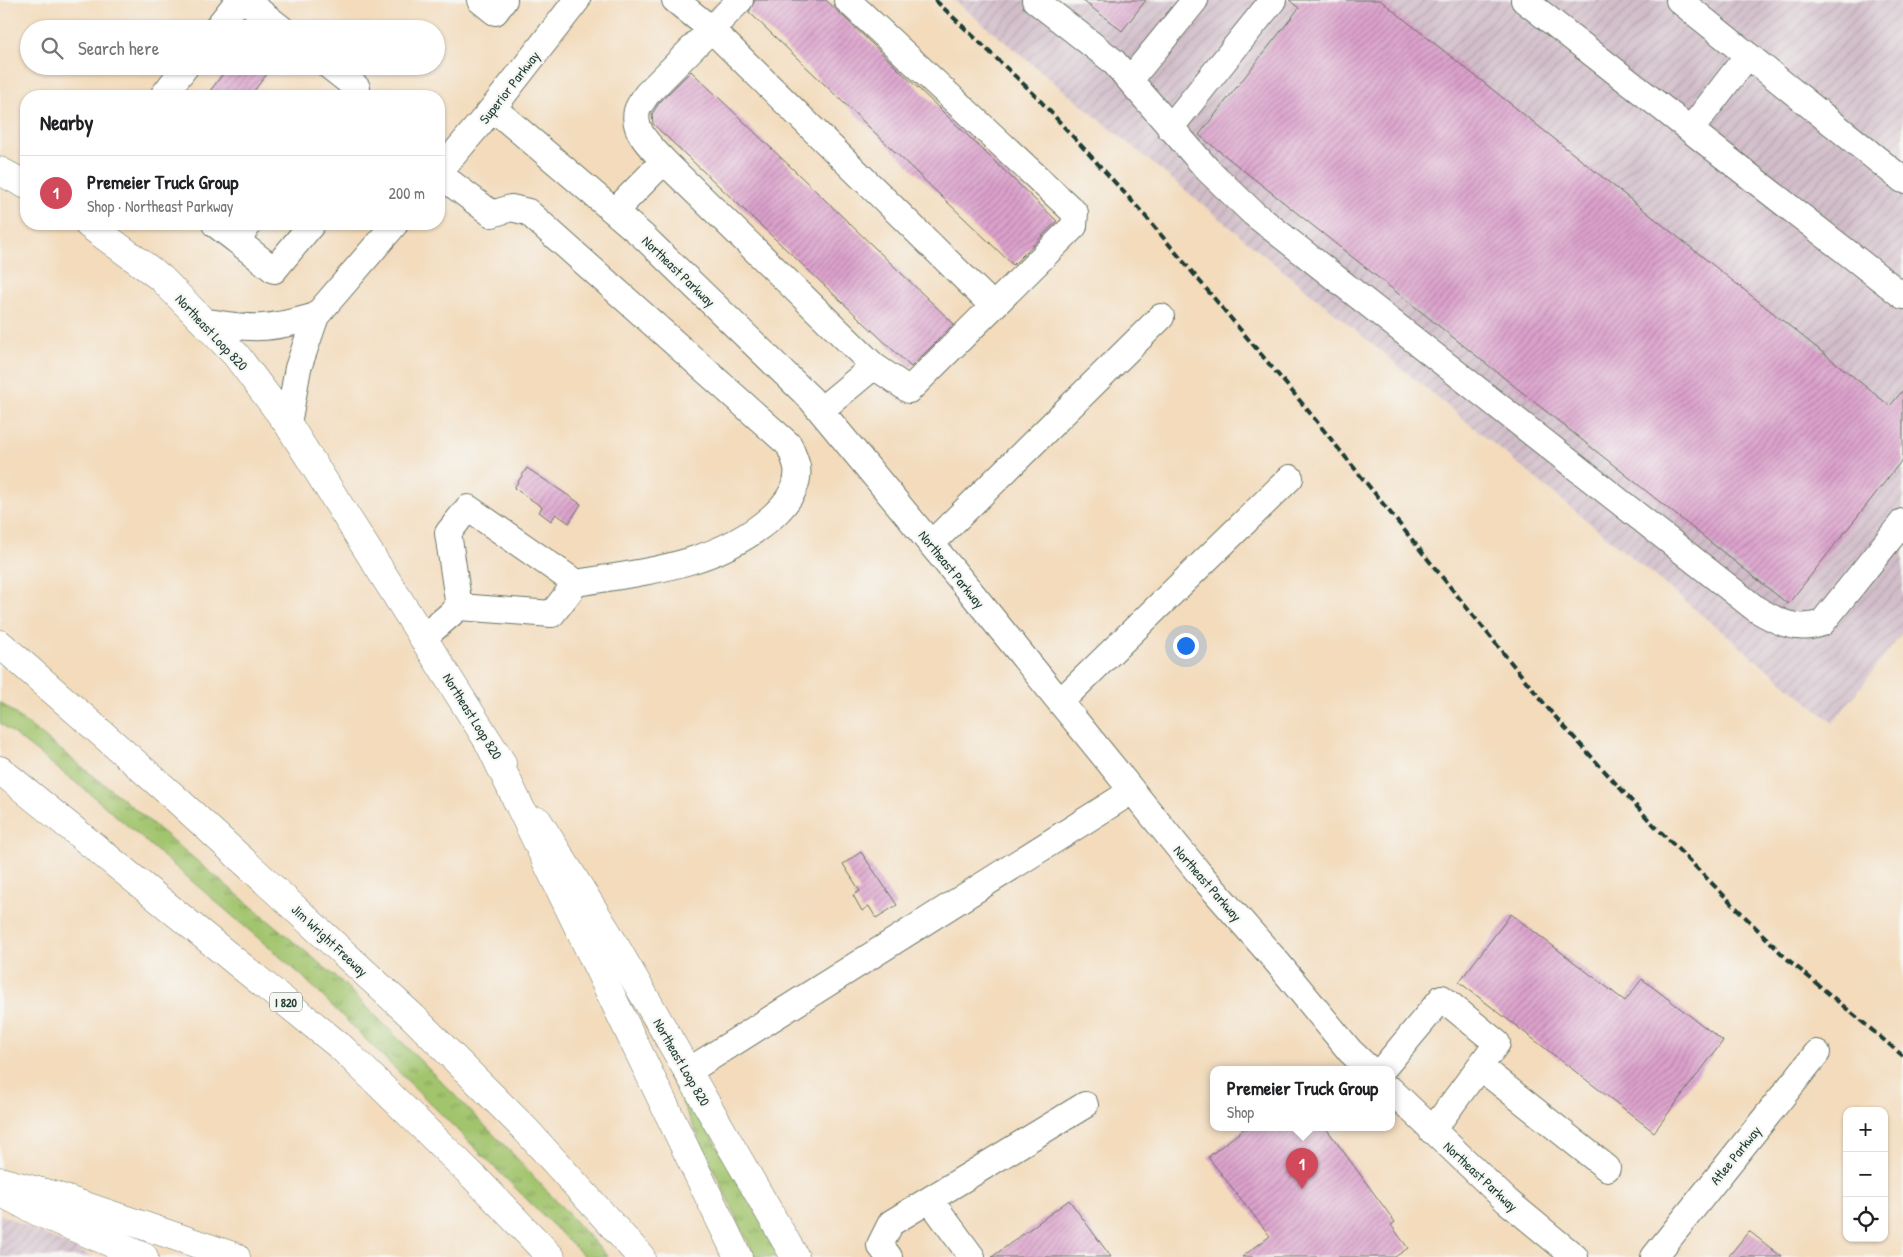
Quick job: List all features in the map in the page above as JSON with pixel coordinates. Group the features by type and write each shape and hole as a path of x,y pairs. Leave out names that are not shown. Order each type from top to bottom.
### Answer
{"main road":[{"path":"0,172 20,182"},
{"name":"Northeast Loop 820","path":"97,230 161,278 236,355 288,424 424,637 609,935 795,1257"},
{"name":"Jim Wright Freeway","path":"0,644 167,790 413,1016 526,1130 641,1257"},
{"path":"489,743 738,1257"},
{"name":"I 820","path":"0,770 342,1048 477,1180 551,1257"},
{"path":"0,1180 53,1195 236,1257"},
{"path":"0,1192 40,1213 144,1257"}],"street":[{"path":"223,20 239,0"},
{"path":"245,0 271,20"},
{"path":"480,0 495,12 504,0"},
{"name":"Superior Parkway","path":"445,166 493,108 577,0"},
{"path":"675,0 711,29 993,306"},
{"path":"740,0 647,94 637,111 637,125 645,140 664,161 874,366 909,390 1074,226 1075,214 846,0"},
{"path":"1035,0 1113,61 1207,169 1253,213 1756,609 1778,622 1795,627 1811,627 1822,623 1903,522"},
{"path":"1130,80 1195,0"},
{"path":"1170,128 1273,0"},
{"path":"1524,0 1903,296"},
{"path":"1679,0 1903,180"},
{"path":"1691,129 1748,55"},
{"path":"168,90 179,75"},
{"path":"339,75 355,90"},
{"name":"Northeast Parkway","path":"493,108 615,212 768,355 821,410 1198,873 1277,962 1350,1051 1366,1066"},
{"path":"615,212 664,161"},
{"path":"424,637 459,608 552,614 576,583 691,562 730,546 759,528 785,505 794,490 797,468 789,445 528,212 511,208 492,214 445,178"},
{"path":"242,232 274,270 307,230"},
{"path":"288,424 298,368 316,316 387,230"},
{"path":"203,321 252,329 281,326 316,316"},
{"path":"932,544 1161,317"},
{"path":"821,410 874,366"},
{"path":"1060,702 1290,478"},
{"path":"459,608 448,534 468,508 576,583"},
{"path":"687,1072 1132,791"},
{"path":"1385,1066 1442,998 1497,1043 1432,1130"},
{"name":"Atlee Parkway","path":"1654,1257 1817,1053"},
{"path":"1480,1066 1607,1168"},
{"name":"Northeast Parkway","path":"1395,1094 1507,1201 1575,1257"},
{"path":"889,1257 880,1245 892,1223 1085,1105"},
{"path":"930,1200 972,1257"}],"shaded area":[{"path":"954,0 1903,0 1903,632 1833,723"},
{"path":"0,1214 93,1257 0,1257"}],"green space":[{"path":"0,702 124,800 342,982 510,1151 608,1257 585,1257 300,974 94,797 0,723"},
{"path":"642,1018 782,1257 755,1257"}],"building":[{"path":"755,0 826,0 1057,221 1013,265 749,12"},
{"path":"1082,0 1146,0 1122,31"},
{"path":"1289,0 1380,0 1890,406 1903,390 1903,459 1788,604 1199,135 1299,8"},
{"path":"691,71 954,324 911,367 653,124 652,114 659,103"},
{"path":"222,75 266,75 255,90 211,90"},
{"path":"527,468 581,504 569,523 556,514 551,521 539,512 542,507 514,488"},
{"path":"861,852 897,905 876,918 869,906 862,911 853,895 860,891 843,864"},
{"path":"1511,914 1625,1001 1642,979 1723,1041 1654,1132 1459,982"},
{"path":"1241,1131 1328,1131 1395,1222 1391,1225 1408,1248 1395,1257 1242,1257 1270,1236 1208,1157"},
{"path":"1069,1200 1111,1257 992,1257"},
{"path":"1749,1231 1782,1257 1728,1257"}],"railway":[{"path":"935,0 1035,95 1141,211 1301,402 1551,712 1648,819 1785,957 1903,1056"}],"place":[{"name":"Premeier Truck Group","path":"1302,1189"}]}
